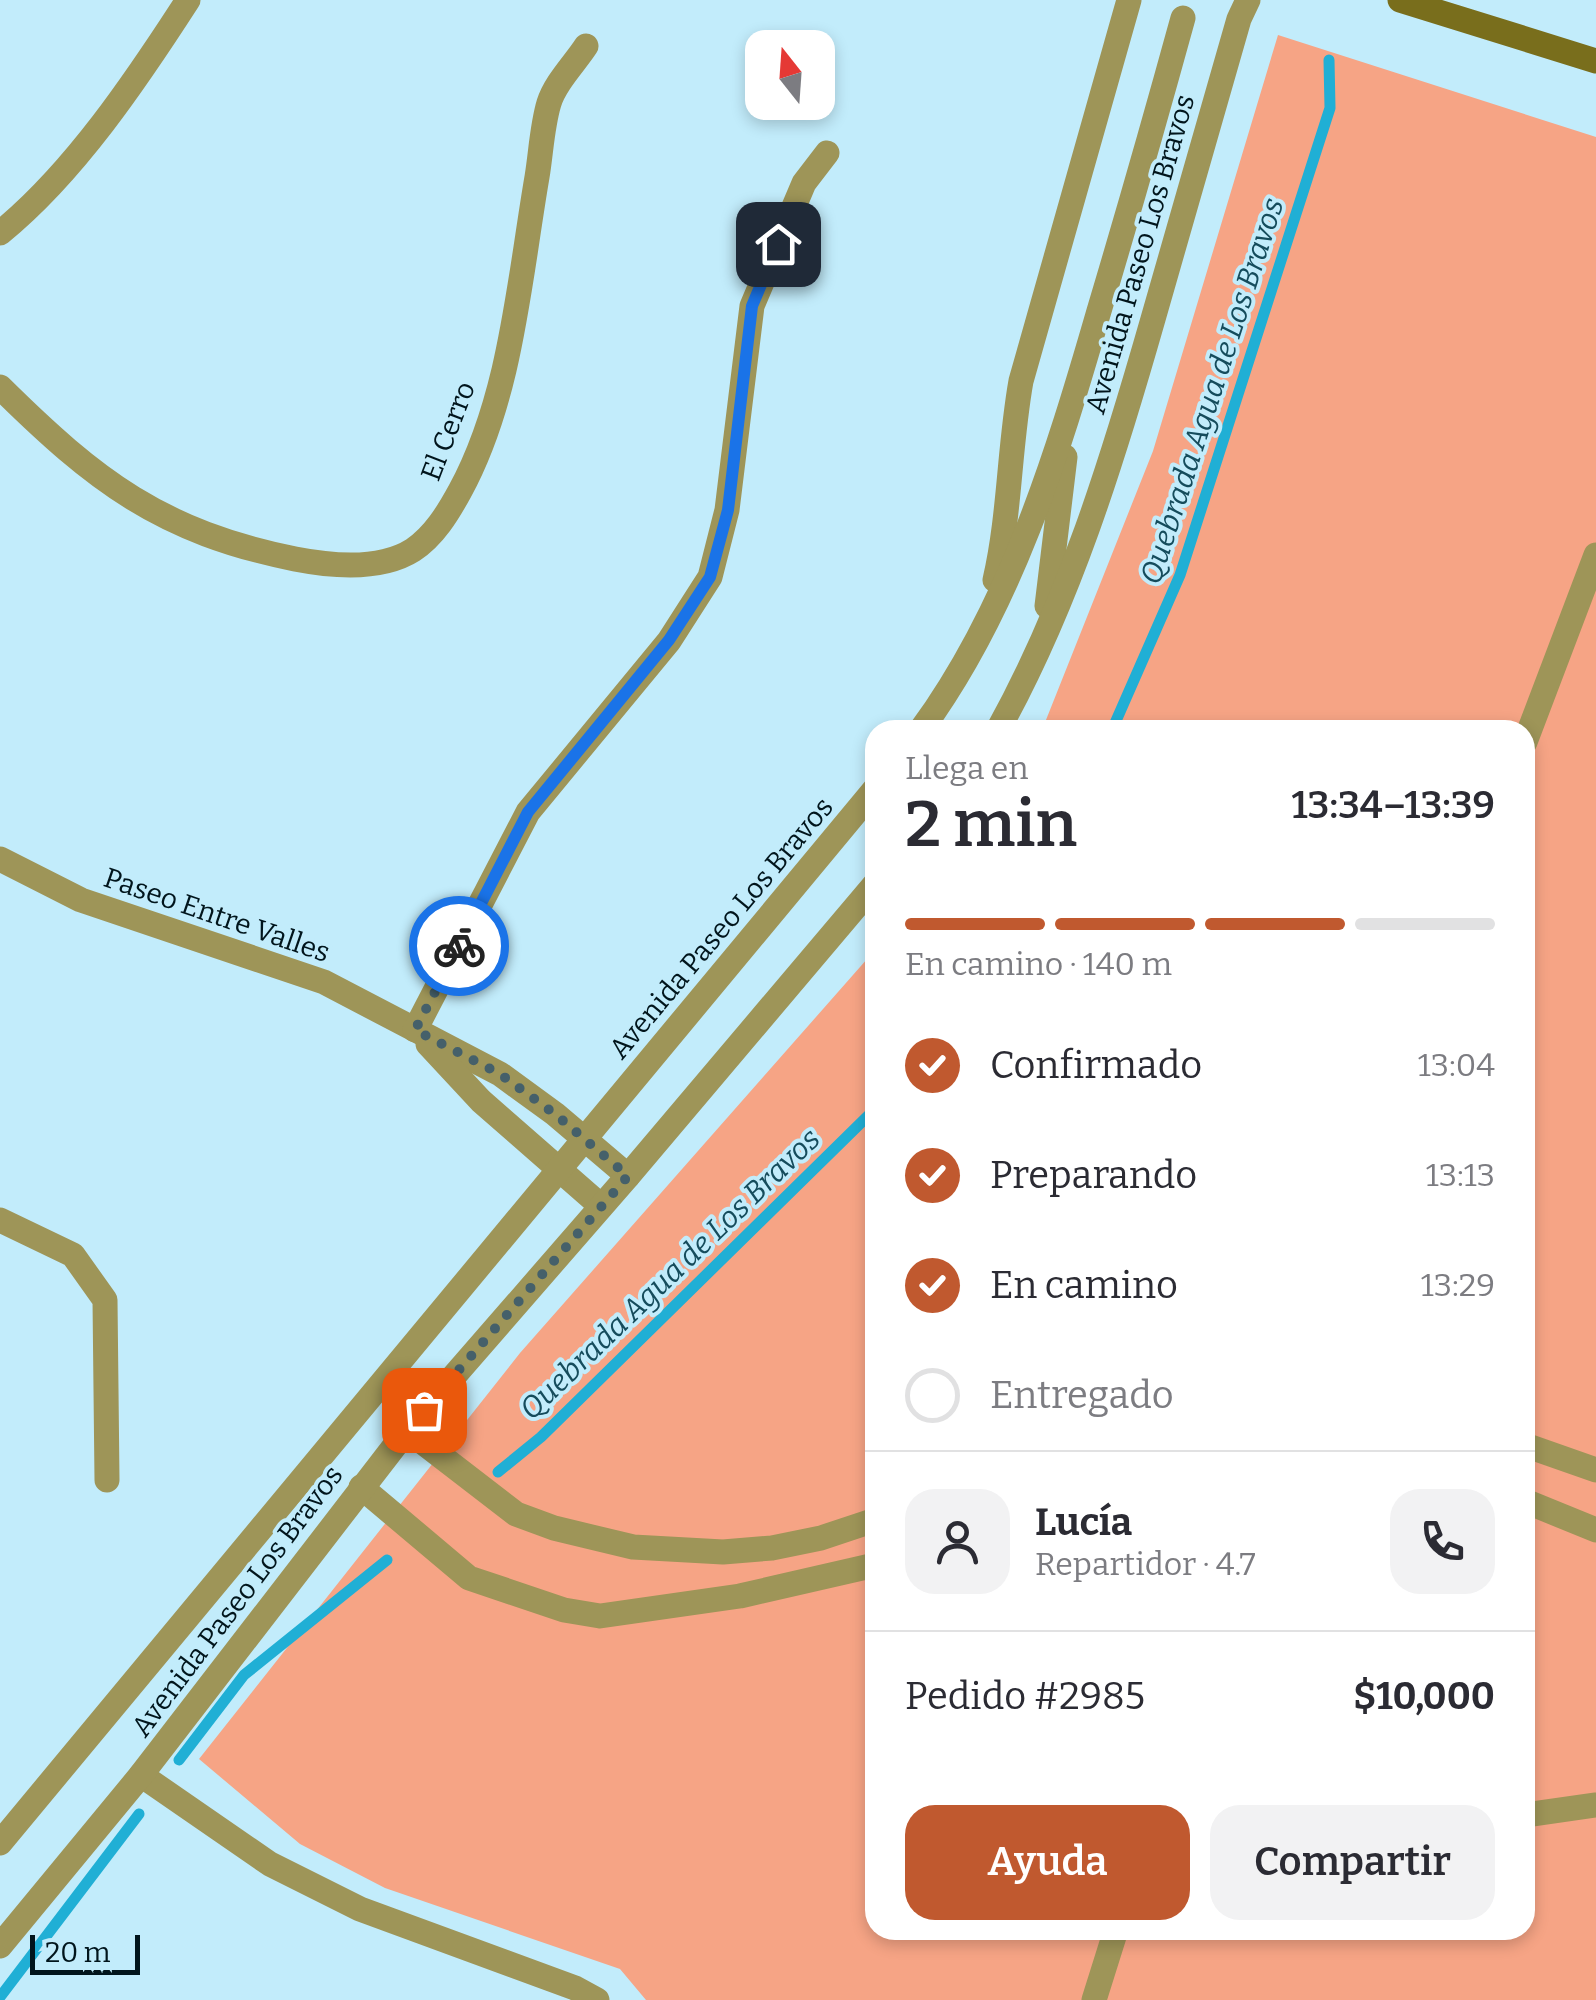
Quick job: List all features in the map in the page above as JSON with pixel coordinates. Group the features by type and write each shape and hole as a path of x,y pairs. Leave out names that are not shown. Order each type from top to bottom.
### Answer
{"main road":[{"path":"1400,0 1596,61"}],"street":[{"path":"0,233 24,214 128,93 188,0"},
{"name":"Avenida Paseo Los Bravos","path":"988,614 1006,516 1020,382 1129,0"},
{"name":"Avenida Paseo Los Bravos","path":"1003,720 1023,684 1095,507 1248,0"},
{"name":"Avenida Paseo Los Bravos","path":"928,720 949,692 1018,555 1070,410 1184,18"},
{"name":"El Cerro","path":"0,388 47,434 110,485 205,536 320,564 392,560 413,550 432,533 450,508 474,465 490,424 506,354 550,99 586,46"},
{"path":"415,1030 528,812 669,640 710,577 728,510 752,306 804,183 826,152"},
{"name":"Avenida Paseo Los Bravos","path":"1043,636 1070,410"},
{"path":"1533,720 1596,555"},
{"name":"Avenida Paseo Los Bravos","path":"0,1844 865,802"},
{"name":"Paseo Entre Valles","path":"0,859 81,900 324,982 500,1074 628,1176"},
{"name":"Avenida Paseo Los Bravos","path":"0,1946 9,1919 141,1775 407,1430 865,896"},
{"name":"Paseo Entre Valles","path":"415,1030 481,1102 601,1206"},
{"path":"0,1220 73,1255 105,1300 107,1480"},
{"path":"407,1430 516,1514 620,1545 673,1552 772,1548 865,1523"},
{"path":"1535,1449 1596,1470"},
{"path":"362,1487 469,1578 564,1610 600,1616 781,1586 865,1567"},
{"path":"1535,1506 1596,1530"},
{"path":"772,1548 781,1586"},
{"path":"141,1775 270,1864 344,1902 575,1988 597,2000"},
{"path":"1535,1814 1596,1806"},
{"path":"1094,2000 1113,1940"}],"shaded area":[{"path":"1278,35 1596,137 1596,2000 646,2000 620,1969 385,1888 300,1844 199,1759 520,1353 865,961 865,1940 1535,1940 1535,720 1046,720 1153,451"}],"waterway":[{"name":"Quebrada Agua de Los Bravos","path":"1116,720 1180,575 1330,108 1329,60"},
{"name":"Quebrada Agua de Los Bravos","path":"498,1472 541,1437 865,1119"},
{"name":"Quebrada Agua de Los Bravos","path":"179,1760 244,1675 387,1560"},
{"name":"Quebrada Agua de Los Bravos","path":"0,1997 139,1814"}],"way so far":[{"path":"424,1410 628,1176 500,1074 415,1030 459,946"}],"route":[{"path":"459,946 528,812 669,640 710,577 728,510 752,306 778,244"}]}
